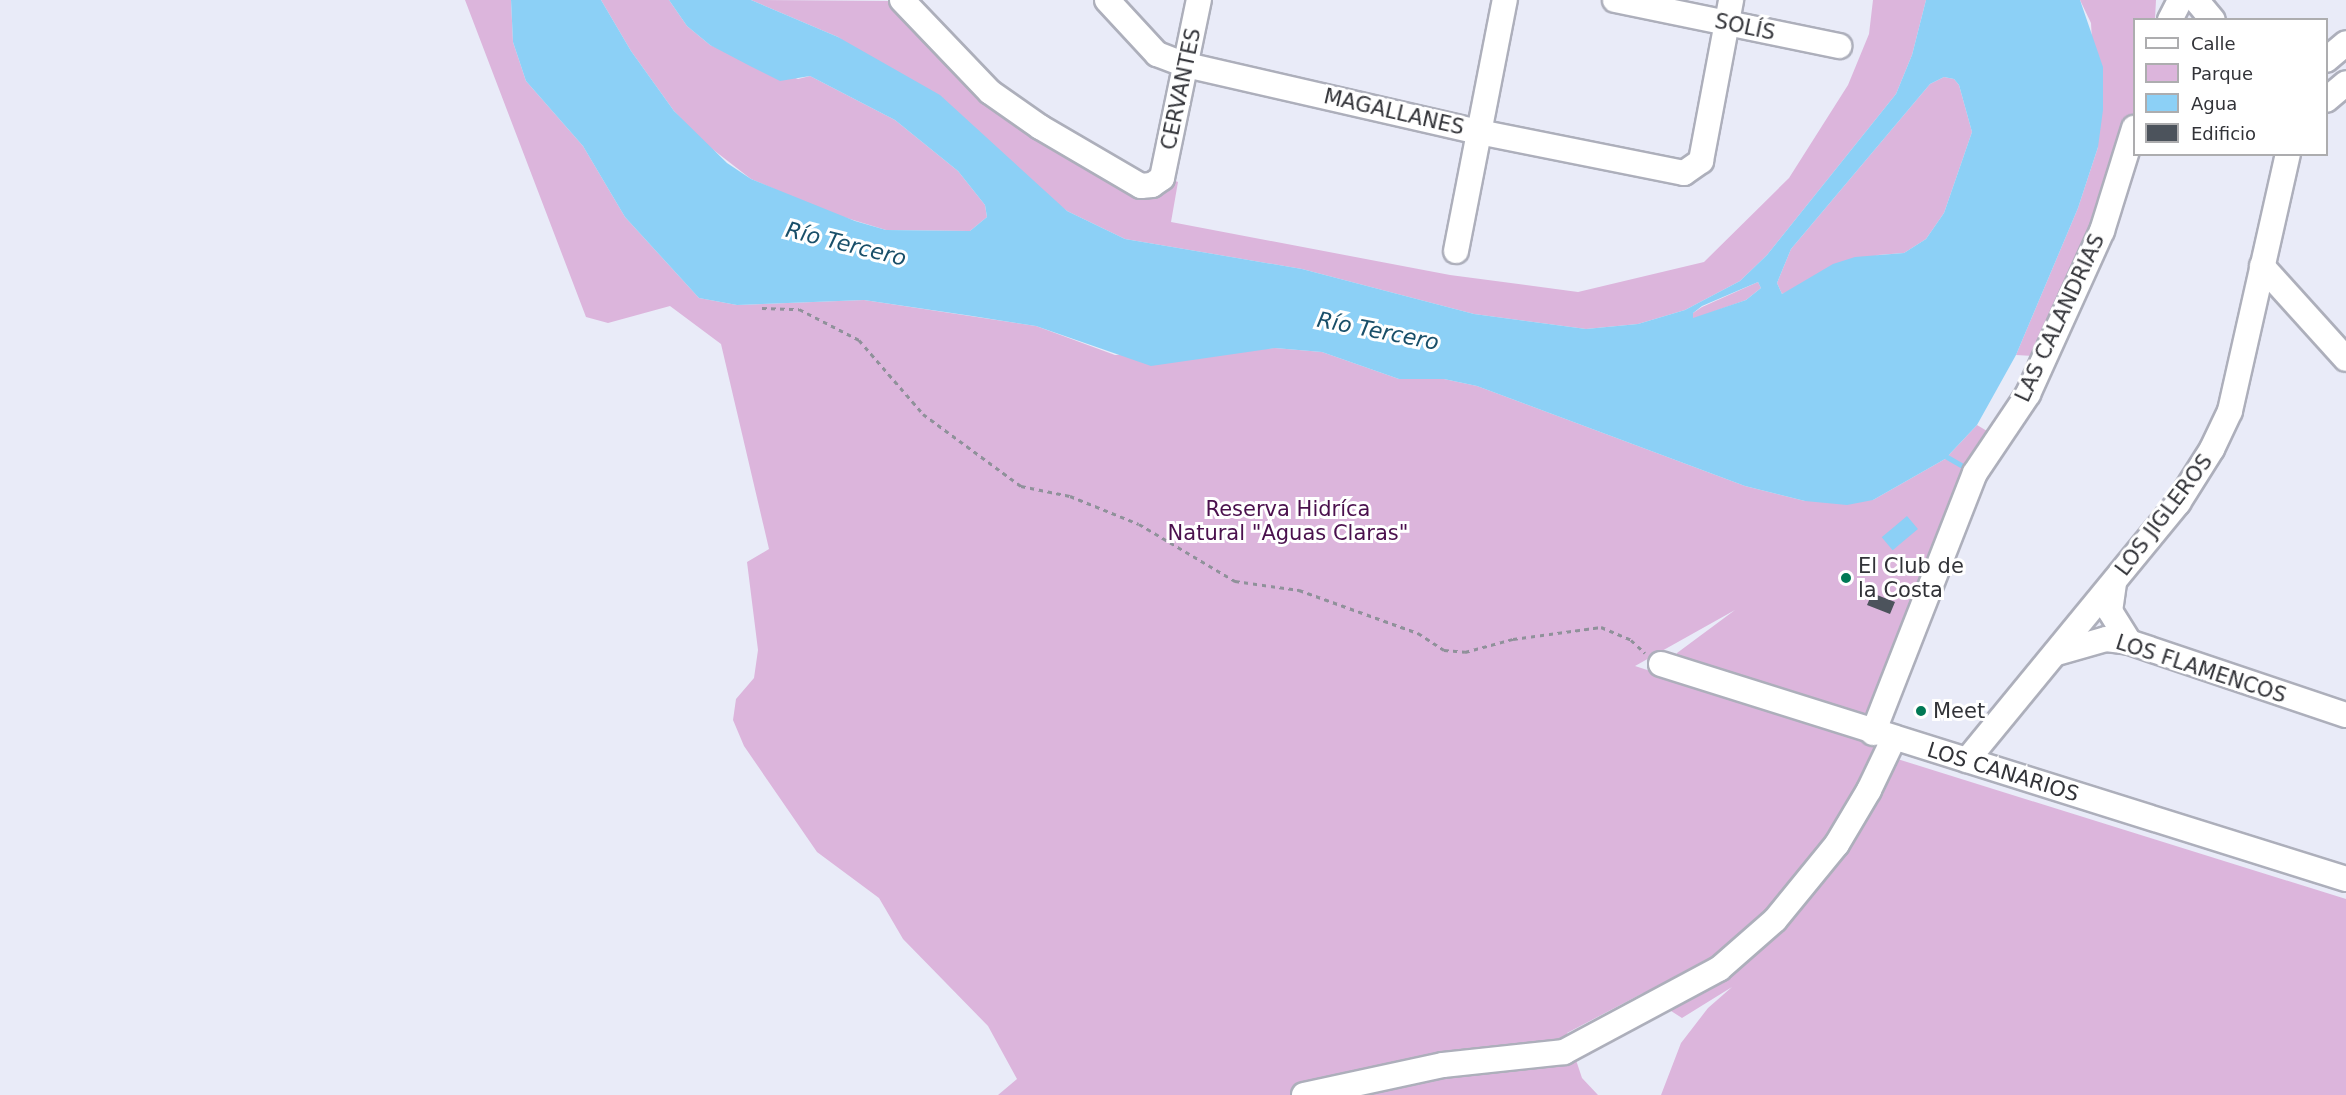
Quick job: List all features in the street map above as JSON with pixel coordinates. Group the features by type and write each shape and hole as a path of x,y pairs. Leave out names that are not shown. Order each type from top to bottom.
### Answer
{"street":[{"name":"CERVANTES","path":"902,0 977,80 1005,103 1141,186 1162,178 1199,0"},
{"name":"MAGALLANES","path":"1107,0 1157,54 1186,65 1479,132 1684,173 1701,161 1729,11"},
{"path":"1456,251 1505,0"},
{"name":"SOLÍS","path":"1615,0 1729,11 1839,46"},
{"path":"2171,18 2180,0"},
{"path":"2196,0 2211,18"},
{"path":"2328,58 2346,43"},
{"path":"2328,98 2346,83"},
{"name":"LAS CALANDRIAS","path":"1304,1095 1443,1065 1564,1052 1719,969 1775,920 1836,844 1869,790 1883,736 1975,473 2028,394 2102,231 2133,131"},
{"name":"LOS JIGLEROS","path":"1967,760 2178,503 2212,449 2230,411 2288,156"},
{"path":"2262,266 2346,359"},
{"path":"2115,580 2110,611 2128,642"},
{"name":"LOS FLAMENCOS","path":"2055,654 2106,639 2128,642 2346,715"},
{"name":"LOS CANARIOS","path":"1661,664 1883,736 1967,760 2346,879"}],"path":[{"path":"762,308 799,309 858,340 923,414 1021,486 1070,496 1139,524 1235,581 1299,590 1418,633 1444,650 1465,652 1513,639 1600,627 1631,640 1661,664"}],"green space":[{"name":"Reserva Hidríca Natural \"Aguas Claras\"","path":"465,0 511,0 513,42 526,81 583,146 625,217 699,298 737,305 864,300 1036,326 1115,355 1275,348 1322,352 1399,379 1444,379 1477,386 1745,486 1805,501 1873,500 1945,459 1977,425 1992,434 1868,713 1863,717 1674,661 1677,653 1735,610 1635,666 1876,745 1869,757 1891,757 2346,899 2346,1095 1661,1095 1681,1043 1708,1008 1732,987 1682,1018 1643,993 1567,1033 1582,1078 1598,1095 998,1095 1017,1079 988,1026 903,939 879,898 817,852 744,746 733,720 736,699 754,678 758,650 747,562 769,549 721,344 670,306 608,323 586,317"},
{"path":"601,0 669,0 687,26 710,45 798,79 810,76 895,120 958,171 985,205 987,217 970,231 886,230 830,213 751,179 702,141 674,111 631,51"},
{"path":"751,0 889,1 989,105 1136,196 1155,196 1173,180 1178,182 1171,222 1450,275 1578,292 1704,262 1789,178 1848,85 1869,34 1873,0 1926,0 1912,55 1896,94 1767,255 1740,281 1685,310 1638,324 1586,329 1474,314 1302,269 1125,239 1067,211 838,37"},
{"path":"2080,0 2156,0 2155,18 2133,18 2133,117 2094,237 2033,356 2016,355 2078,208 2098,147 2091,23"},
{"path":"1944,77 1954,79 1959,85 1972,132 1944,213 1926,239 1904,253 1878,255 1782,294 1777,283 1791,249 1930,84"},
{"path":"1758,282 1761,288 1746,300 1693,319 1693,313 1702,307"}],"water":[{"name":"Río Tercero","path":"511,0 601,0 631,51 674,111 727,163 751,179 855,221 886,230 970,231 987,217 985,205 958,171 895,120 810,76 780,81 710,45 687,26 669,0 751,0 838,37 940,95 1067,211 1125,239 1302,269 1474,314 1586,329 1638,324 1685,310 1740,281 1767,255 1896,94 1912,55 1926,0 2080,0 2103,67 2103,110 2098,147 2078,208 2016,355 1977,425 1945,459 1873,500 1847,505 1805,501 1745,486 1477,386 1444,379 1399,379 1322,352 1275,348 1151,366 1036,326 972,316 864,300 737,305 699,298 625,217 583,146 526,81 513,42","holes":["1944,77 1954,79 1959,85 1972,132 1944,213 1926,239 1904,253 1855,257 1833,264 1782,294 1777,283 1791,249 1930,84","1758,282 1761,288 1746,300 1693,318 1693,313 1702,306"]},
{"path":"1907,516 1918,529 1893,550 1882,537"}],"building":[{"path":"1877,595 1895,602 1890,614 1867,605 1870,598 1876,600"}],"waterway":[{"path":"1947,457 1971,471"}],"place":[{"name":"El Club de la Costa","path":"1846,578"},
{"name":"Meet","path":"1921,711"}]}
